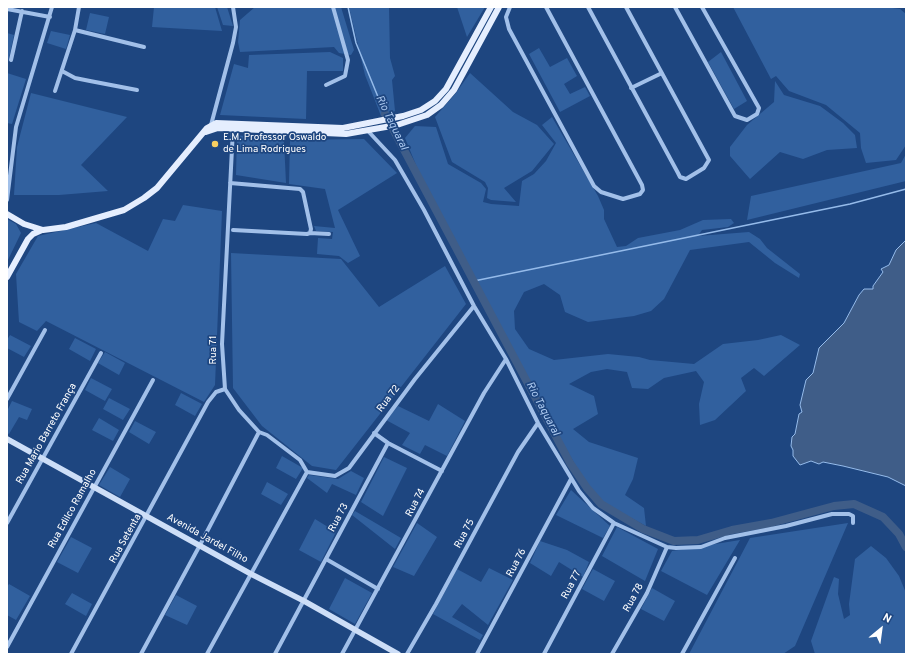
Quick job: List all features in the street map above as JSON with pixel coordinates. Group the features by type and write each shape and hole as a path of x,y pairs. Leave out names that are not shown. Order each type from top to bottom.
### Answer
{"main road":[{"path":"7,277 26,242 33,234 43,230 86,222 116,213 132,206 149,195 164,182 211,125 221,122 337,128 394,118 421,110 439,98 450,83 491,7"},
{"path":"203,134 215,129 330,134 368,131 397,125 427,115 448,98 499,7"},
{"path":"7,214 33,228 43,230"},
{"path":"20,222 25,230 26,242"},
{"name":"Avenida Jardel Filho","path":"7,439 398,654"}],"street":[{"path":"7,200 16,127 52,7"},
{"path":"55,91 75,30 79,7"},
{"path":"211,125 236,27 233,7"},
{"path":"326,85 345,76 348,60 333,7"},
{"path":"510,7 506,17 509,30 594,186 605,194 623,199 640,194 642,185 546,7"},
{"path":"588,7 680,177 686,179 704,168 708,160 626,7"},
{"path":"675,7 735,116 747,120 757,114 759,108 702,7"},
{"path":"7,9 50,17"},
{"path":"11,60 22,12"},
{"path":"75,30 144,47"},
{"path":"62,71 75,78 137,90"},
{"path":"631,88 662,73"},
{"name":"Rua 71","path":"233,129 222,344 225,389 239,410 260,432 267,435 300,460 307,472"},
{"path":"368,131 395,160 424,210 474,306 506,360 538,423 571,479 584,499 593,508 614,523 667,547 701,547 725,538 786,526 832,514 849,514 853,516 853,524"},
{"path":"230,183 300,189 303,192 311,229 310,233"},
{"path":"233,230 328,234"},
{"name":"Rua 72","path":"307,472 335,476 345,472 437,350 474,306"},
{"path":"7,400 45,330"},
{"name":"Rua Mario Barreto França","path":"7,523 101,353"},
{"name":"Rua 74","path":"342,654 484,393 506,360"},
{"name":"Rua Edilco Ramalho","path":"7,647 153,380"},
{"path":"7,387 12,390"},
{"name":"Rua Setenta","path":"71,654 148,516 208,402 216,392 225,389"},
{"name":"Rua 75","path":"407,654 436,604 518,452 538,423"},
{"path":"141,654 260,432"},
{"path":"374,433 388,443 442,471"},
{"name":"Rua 73","path":"275,654 388,443"},
{"path":"207,654 307,472"},
{"name":"Rua 76","path":"477,654 571,479"},
{"name":"Rua 77","path":"544,654 614,523"},
{"name":"Rua 78","path":"612,654 647,593 667,547"},
{"path":"682,654 735,558"},
{"path":"326,559 378,589"}],"shaded area":[{"path":"154,7 215,7 222,31 152,27"},
{"path":"217,7 227,7 233,26 223,25"},
{"path":"255,7 341,7 354,50 351,55 339,53 334,47 240,52 238,42 240,20"},
{"path":"349,7 389,7 390,58 395,76 392,80 395,111 392,113 381,116 365,75"},
{"path":"457,7 485,7 467,37"},
{"path":"733,7 885,7 900,9 906,14 906,145 896,160 866,163 861,148 860,133 826,105 789,91 776,76 771,79"},
{"path":"90,13 109,17 105,34 86,30"},
{"path":"51,31 70,35 66,49 47,43"},
{"path":"7,33 14,35 7,67"},
{"path":"539,48 550,67 567,58 577,76 564,84 570,94 585,87 590,96 560,112 529,54"},
{"path":"330,52 343,58 343,71 307,71 306,119 220,115 234,64 248,68 249,55"},
{"path":"721,52 747,101 734,109 708,62"},
{"path":"7,73 26,79 12,124 7,123"},
{"path":"470,73 513,112 537,125 554,144 532,171 504,188 516,202 491,200 487,198 488,188 485,182 452,162 435,117 456,93"},
{"path":"775,81 784,95 820,106 843,123 855,135 857,148 827,150 803,159 780,152 750,179 730,156 730,147 747,125 774,102"},
{"path":"31,93 127,117 81,165 108,191 59,195 14,195 17,147"},
{"path":"552,117 598,196 604,210 604,219 617,247 626,246 638,238 680,230 703,220 731,219 734,223 728,227 702,230 698,236 749,232 760,239 767,248 800,274 799,278 775,263 749,242 690,250 664,299 651,311 634,316 588,322 565,312 560,295 544,284 524,292 514,311 515,329 529,349 554,360 608,354 694,364 723,344 758,340 781,335 800,345 764,376 754,368 741,378 746,391 715,420 700,425 699,404 704,382 696,371 664,378 648,389 632,388 627,372 607,369 591,372 569,384 594,396 598,414 573,429 589,442 638,458 633,479 625,495 644,508 646,526 602,502 587,486 466,270 447,225 423,182 405,138 415,126 436,127 448,164 481,183 486,189 483,202 519,206 522,181 534,174 546,161 556,143 542,125"},
{"path":"237,135 284,141 286,183 236,175"},
{"path":"364,139 397,173 338,210 360,256 348,263 339,256 317,254 318,238 332,239 333,232 316,231 314,226 335,228 325,189 289,184 290,140"},
{"path":"906,154 906,181 747,220 751,196 901,163"},
{"path":"183,205 222,211 215,385 204,402 46,321 37,331 19,322 16,274 38,236 96,223 148,251 163,219 175,221"},
{"path":"7,219 16,224 21,233 7,262"},
{"path":"906,240 906,486 888,477 823,462 819,464 811,461 800,465 793,456 791,446 792,437 795,434 799,414 802,412 800,405 806,380 813,373 819,348 844,323 859,295 864,289 873,289 873,286 883,272 881,269 889,265 896,250"},
{"path":"231,253 341,259 379,307 445,266 466,304 336,470 312,466 262,426 233,388"},
{"path":"10,335 31,346 24,357 7,348 7,340"},
{"path":"75,338 96,349 90,361 69,349"},
{"path":"105,352 125,363 119,375 98,363"},
{"path":"91,378 112,389 105,401 85,390"},
{"path":"181,393 202,404 195,416 175,405"},
{"path":"109,398 130,409 123,420 103,409"},
{"path":"12,401 32,409 27,420 19,417 9,434 7,433 7,411"},
{"path":"438,404 465,421 447,456 425,445 420,454 402,445 410,433 386,420 398,406 429,421"},
{"path":"99,418 119,430 113,441 92,430"},
{"path":"135,421 156,432 149,444 129,432"},
{"path":"282,456 303,468 296,479 276,468"},
{"path":"384,457 407,468 383,516 361,502"},
{"path":"110,467 130,479 120,497 99,485"},
{"path":"351,471 364,478 356,495 332,484 327,493 307,478 309,475 338,479"},
{"path":"267,482 288,494 281,505 261,494"},
{"path":"571,490 610,526 603,538 556,515"},
{"path":"355,511 401,538 395,549 352,515"},
{"path":"315,519 336,532 321,562 299,550"},
{"path":"417,523 437,537 414,576 393,567"},
{"path":"848,523 795,646 783,654 689,654 750,538"},
{"path":"617,527 658,549 645,581 602,556"},
{"path":"71,537 92,548 78,573 57,562"},
{"path":"740,540 707,595 661,571 672,551"},
{"path":"540,541 567,550 589,562 583,577 559,562 551,576 530,563"},
{"path":"871,546 886,558 899,576 906,593 906,654 815,654 811,641 834,577 839,579 838,594 844,619 850,615 849,604 855,559"},
{"path":"489,568 513,580 488,625 462,604 452,617 483,635 480,640 433,614 457,569 481,582"},
{"path":"593,569 615,581 604,601 582,589"},
{"path":"345,578 372,593 355,624 329,609"},
{"path":"9,584 30,596 16,620 7,615 7,587"},
{"path":"652,588 675,601 664,621 641,609"},
{"path":"72,593 92,604 86,616 65,604"},
{"path":"176,595 197,606 187,625 165,615"}],"waterway":[{"name":"Rio Taquaral","path":"348,7 356,43 385,114"},
{"name":"Rio Taquaral","path":"385,114 570,463 587,488 601,504 643,529 674,541 698,540 732,530 771,523 834,506 854,504 883,517 899,534 906,547"},
{"path":"474,281 850,204 906,189"}],"place":[{"name":"E.M. Professor Oswaldo de Lima Rodrigues","path":"215,144"}]}
